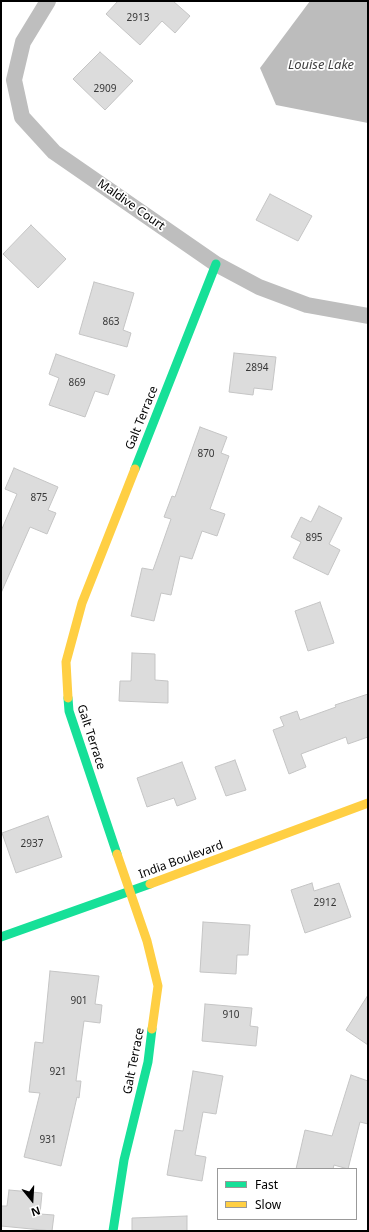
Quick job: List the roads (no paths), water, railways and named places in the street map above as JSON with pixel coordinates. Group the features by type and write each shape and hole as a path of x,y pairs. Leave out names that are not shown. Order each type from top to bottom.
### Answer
{"street":[{"name":"Maldive Court","path":"48,1 22,42 14,80 22,117 54,152 216,264 259,287 307,305 368,316"},
{"name":"Galt Terrace","path":"113,1231 124,1160 148,1062 158,986 148,941 68,711 66,662 82,602 216,264"},
{"name":"India Boulevard","path":"1,937 131,891 368,803"}],"water":[{"name":"Louise Lake","path":"310,1 368,1 368,123 276,105 260,68"}]}
